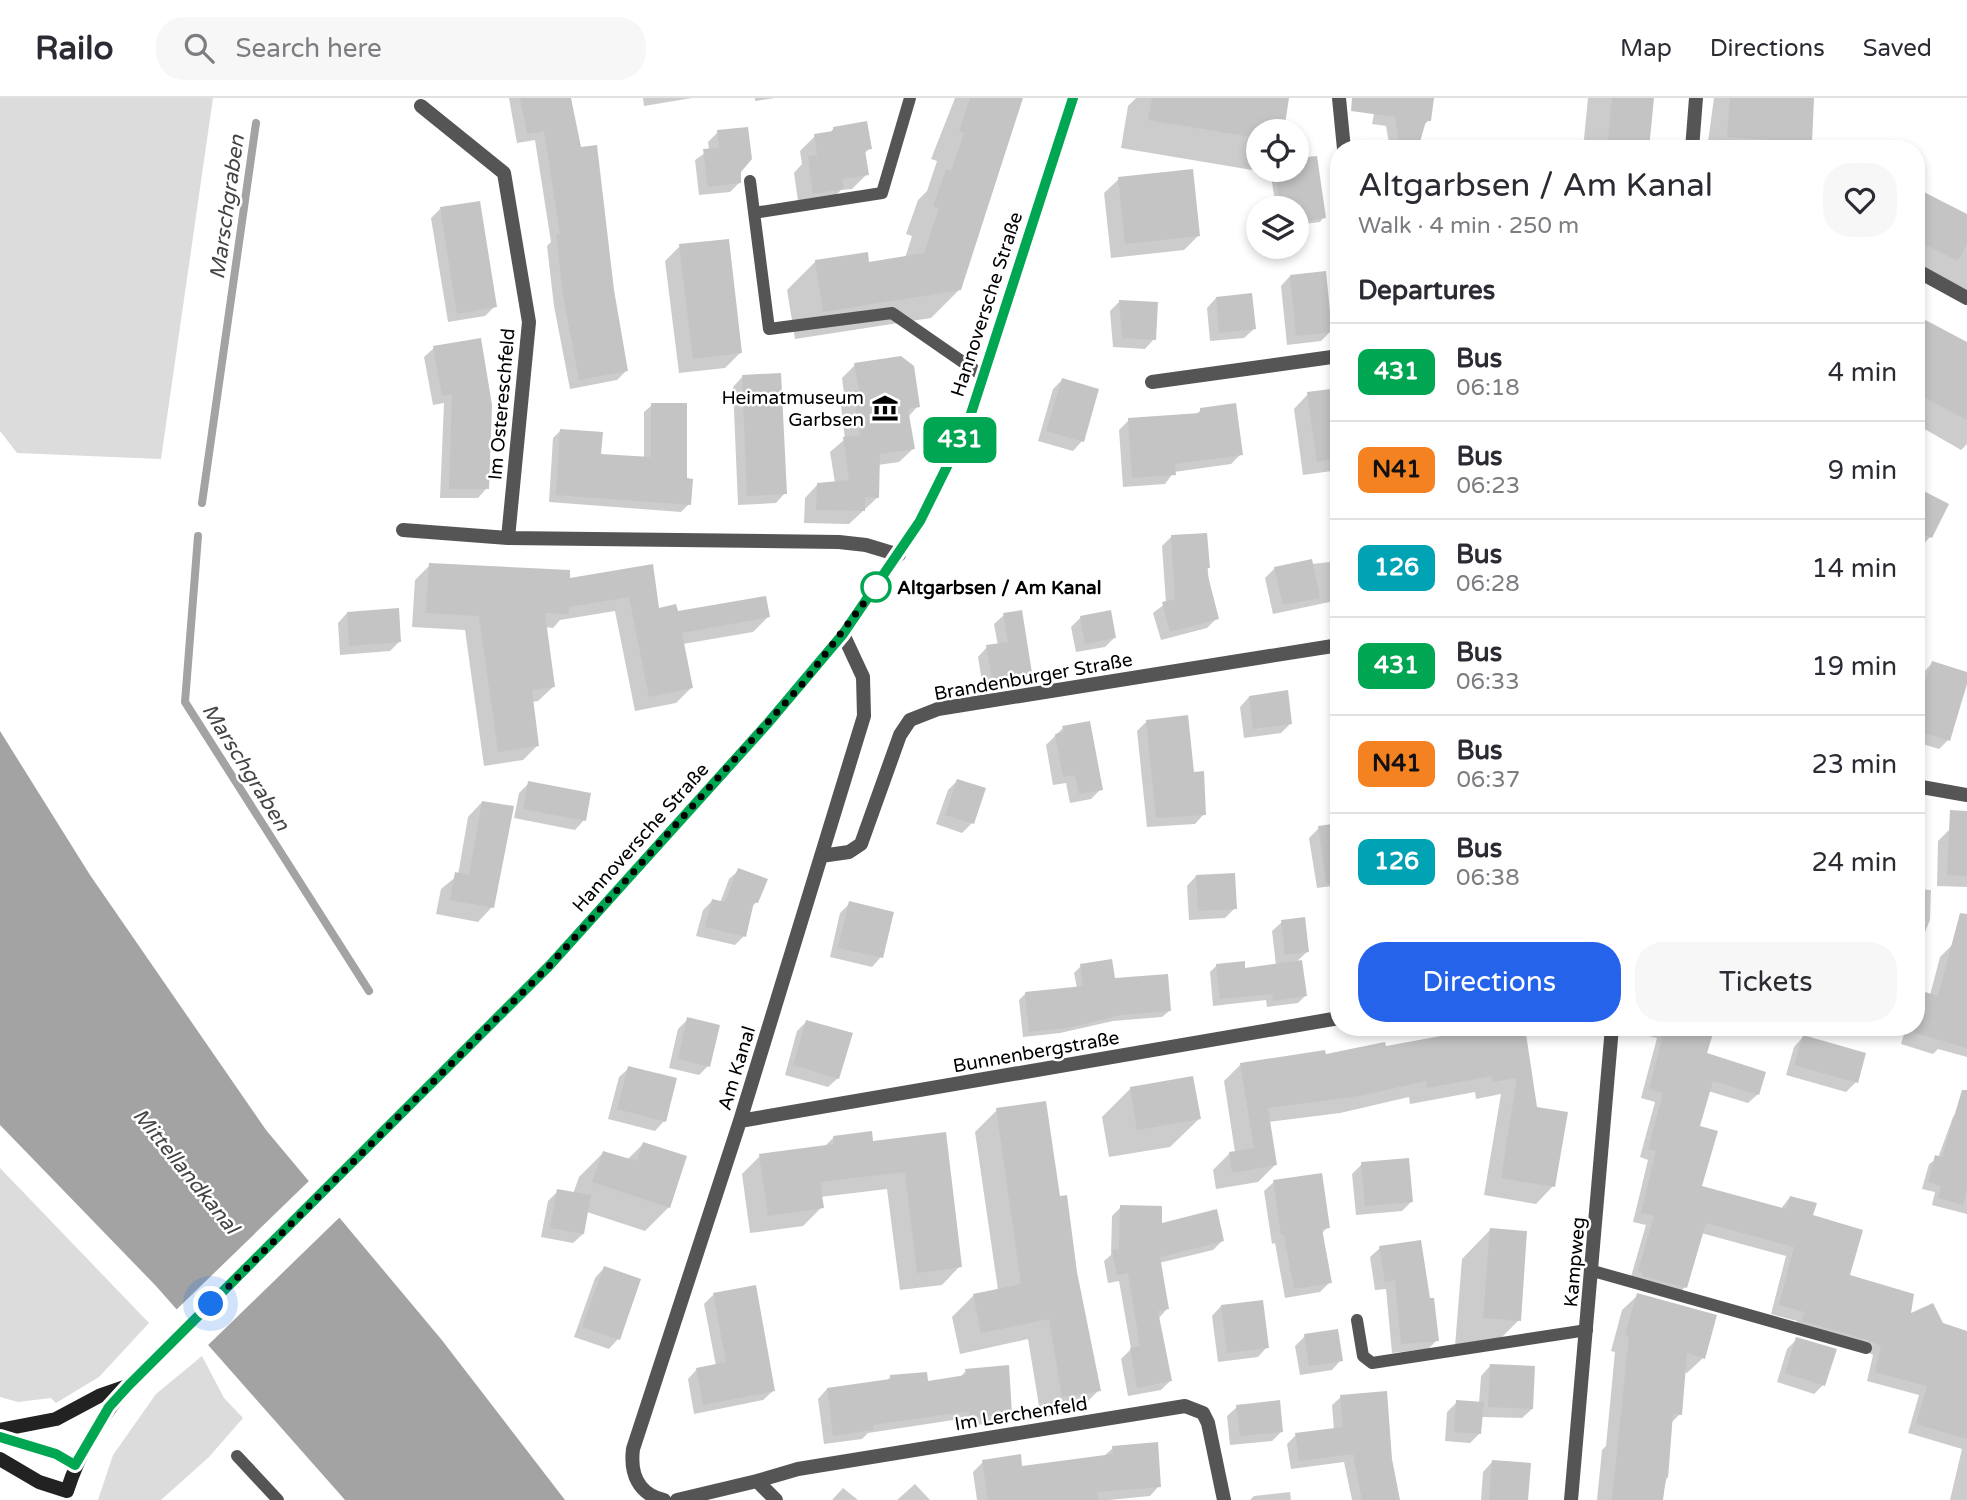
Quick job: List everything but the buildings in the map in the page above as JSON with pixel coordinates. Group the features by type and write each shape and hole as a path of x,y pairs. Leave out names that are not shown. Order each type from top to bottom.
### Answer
{"main road":[{"name":"Hannoversche Straße","path":"0,1459 38,1482 67,1491 75,1465 109,1407 550,965 768,723 843,634 920,521 967,426 1073,98"},
{"path":"0,1430 57,1419 101,1395 129,1385"},
{"path":"0,1437 56,1454 75,1465"}],"street":[{"path":"1339,98 1342,140"},
{"path":"1695,140 1696,98"},
{"name":"Im Ostereschfeld","path":"421,106 504,173 529,322 508,538"},
{"path":"1925,275 1967,298"},
{"path":"1152,382 1330,357"},
{"path":"403,530 508,538 839,542 866,545 899,555"},
{"name":"Am Kanal","path":"664,1500 644,1491 636,1480 631,1464 633,1449 740,1121 864,716 866,696 863,677 843,634"},
{"name":"Brandenburger Straße","path":"821,856 849,852 861,844 900,735 910,720 938,709 1330,646"},
{"path":"1925,787 1967,794"},
{"name":"Bunnenbergstraße","path":"740,1121 1330,1020"},
{"name":"Kampweg","path":"1571,1500 1593,1271 1611,1036"},
{"name":"Im Lerchenfeld","path":"757,1481 798,1469 1185,1406 1203,1413 1208,1423 1224,1500"},
{"path":"677,1500 757,1481 776,1500"}],"lane":[{"path":"754,213 882,193 910,98"},
{"path":"750,181 769,329 892,313 983,376"},
{"path":"1593,1271 1867,1348"},
{"path":"1357,1320 1363,1356 1372,1363 1587,1330"},
{"path":"237,1456 278,1500"}],"shaded area":[{"path":"0,98 213,98 161,459 17,453 0,431"},
{"path":"0,1168 149,1323 99,1377 56,1403 51,1398 18,1402 0,1397"},
{"path":"202,1356 224,1398 243,1418 209,1457 161,1500 98,1500 113,1455 156,1394"}],"water":[{"name":"Mittellandkanal","path":"0,731 90,875 266,1130 441,1339 565,1500 345,1500 156,1286 0,1125"}],"pier":[{"path":"311,1179 342,1215 205,1348 174,1312"}],"waterway":[{"name":"Marschgraben","path":"202,503 256,123"},
{"name":"Marschgraben","path":"198,536 185,702 369,991"}],"bus line":[{"name":"431","path":"0,1437 56,1454 75,1465 109,1407 129,1385 550,965 768,723 843,634 920,521 967,426 1073,98"}],"place":[{"name":"Heimatmuseum Garbsen","path":"885,408"},
{"name":"Altgarbsen / Am Kanal","path":"876,587"}],"route":[{"path":"211,1304 550,965 804,682 876,587"}]}
